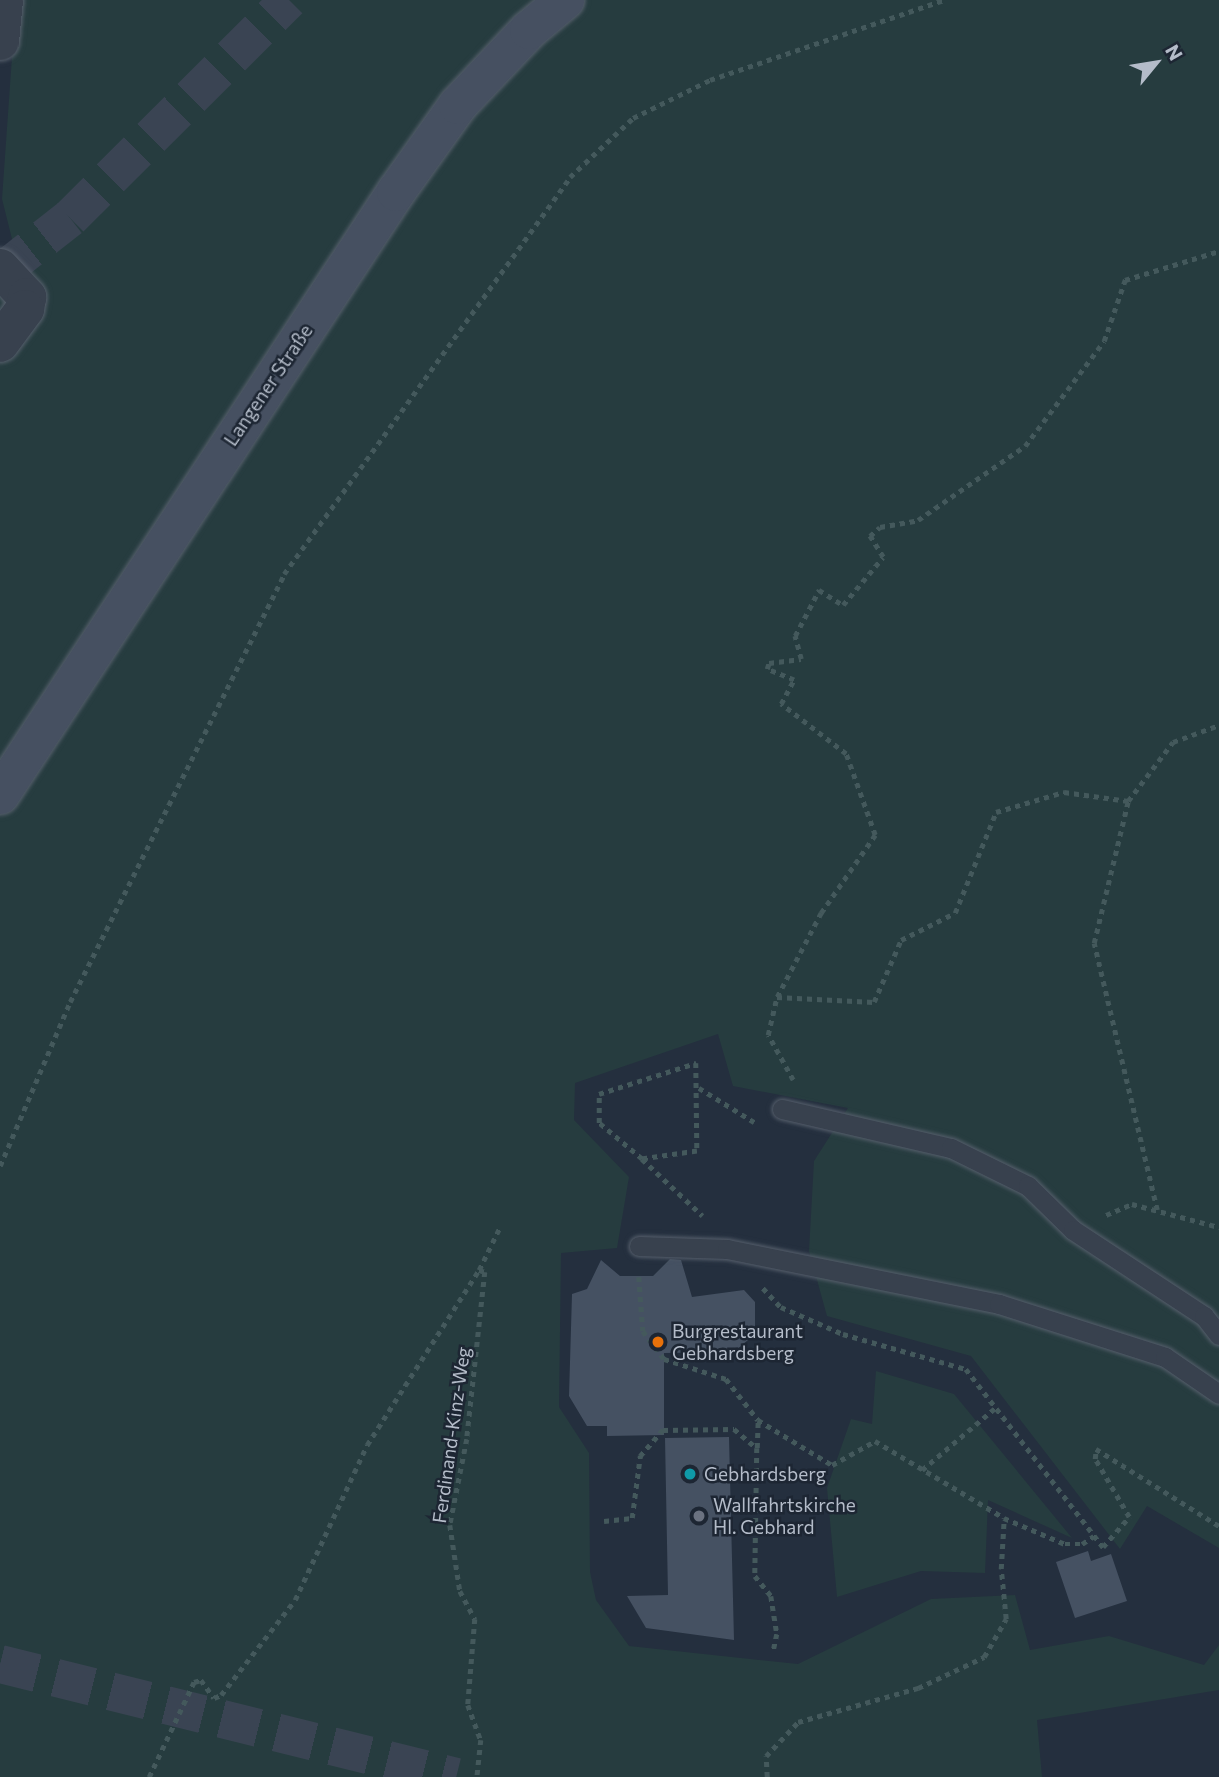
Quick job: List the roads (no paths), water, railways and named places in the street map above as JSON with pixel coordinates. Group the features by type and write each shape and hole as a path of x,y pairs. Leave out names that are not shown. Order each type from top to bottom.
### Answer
{"main road":[{"name":"Langener Straße","path":"0,795 404,181 458,105 528,30 565,0"}],"street":[{"path":"0,41 4,0"},
{"path":"0,268 27,297 25,309 0,343"}],"lane":[{"path":"789,1110 951,1148 1028,1186 1073,1230 1205,1316 1219,1335"},
{"path":"639,1246 727,1249 999,1304 1165,1357 1219,1394"}],"tunnel":[{"path":"0,273 70,218 289,0"},
{"path":"0,1664 456,1777"}],"place":[{"name":"Burgrestaurant Gebhardsberg","path":"658,1342"},
{"name":"Gebhardsberg","path":"690,1474"},
{"name":"Wallfahrtskirche Hl. Gebhard","path":"699,1516"}]}
